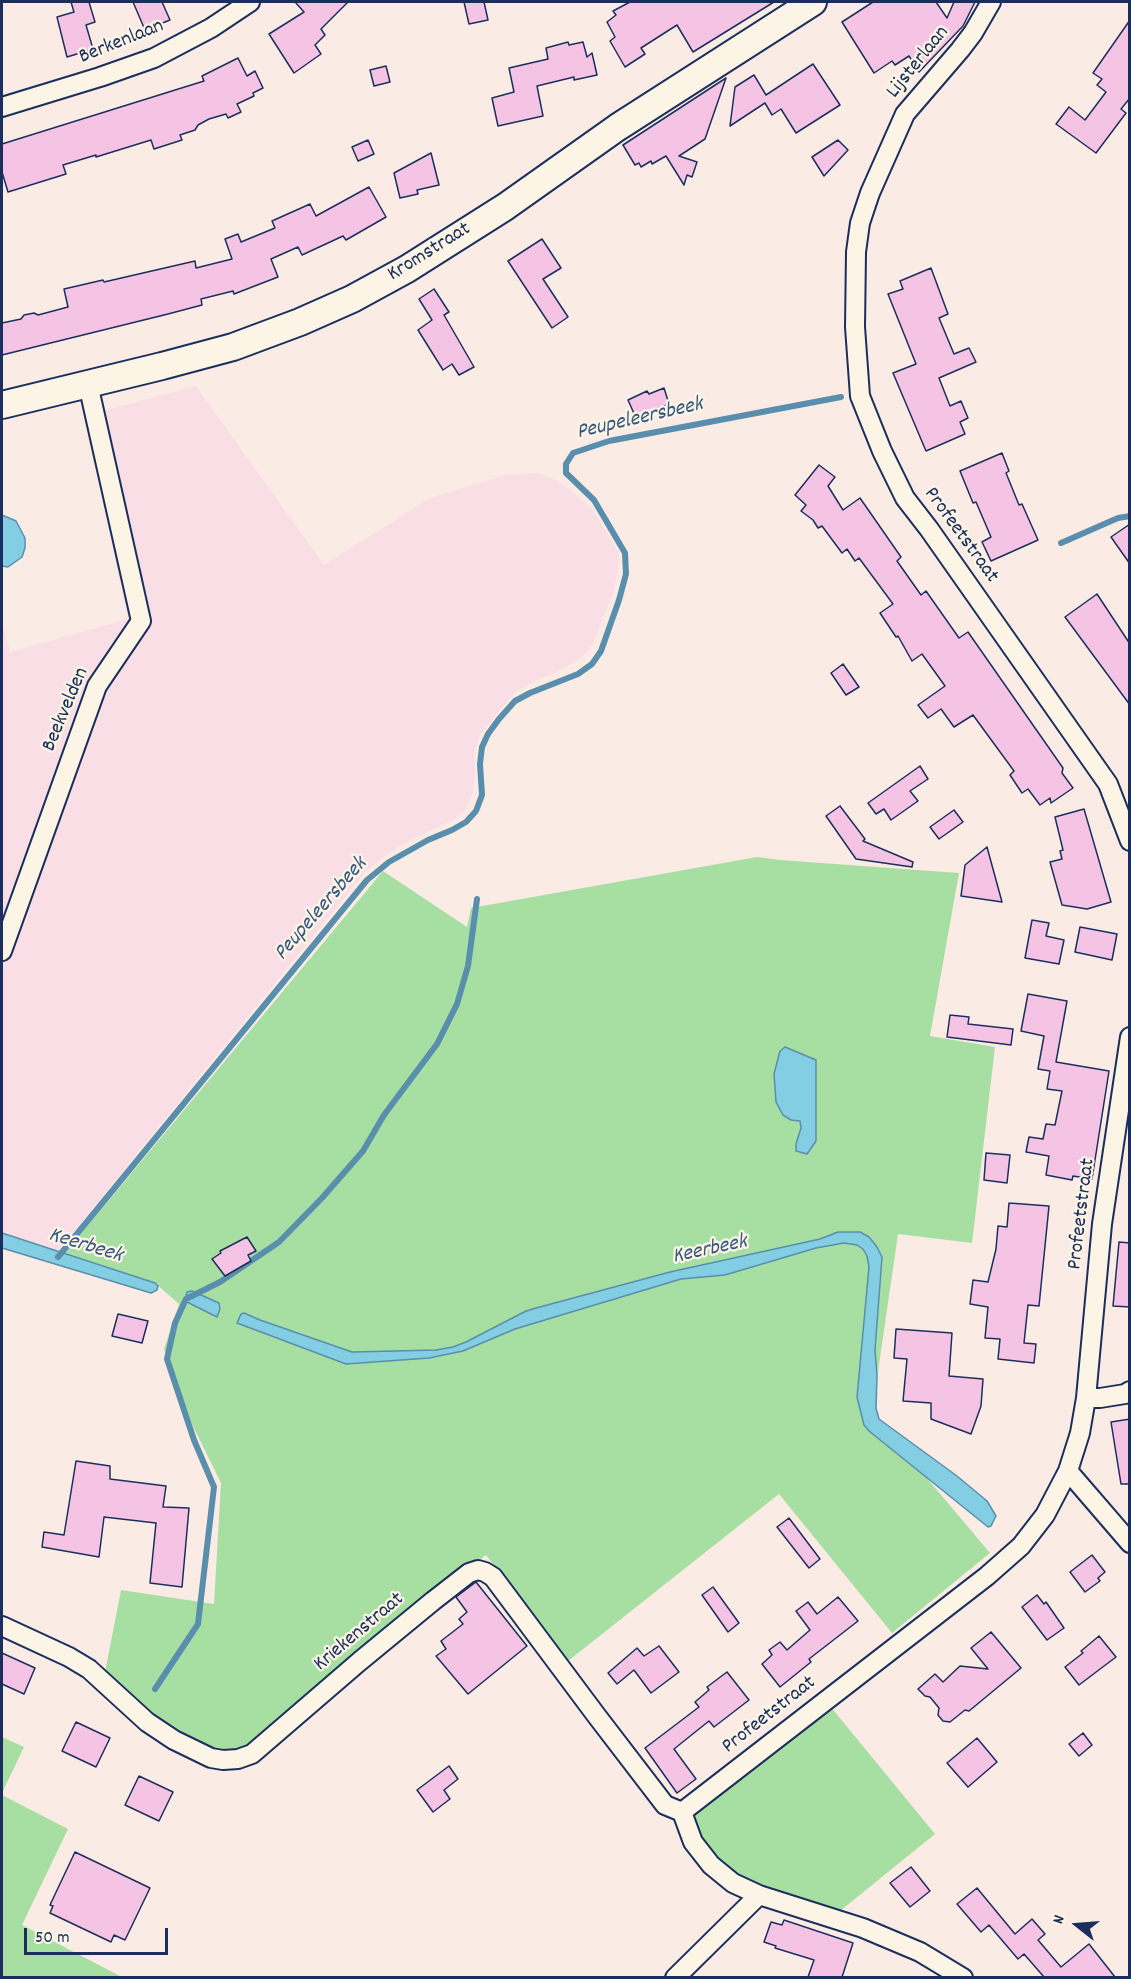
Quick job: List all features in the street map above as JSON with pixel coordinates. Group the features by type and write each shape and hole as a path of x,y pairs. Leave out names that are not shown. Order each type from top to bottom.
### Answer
{"main road":[{"name":"Kromstraat","path":"2,405 233,347 300,322 361,294 407,269 505,207 618,127 813,2"}],"street":[{"name":"Berkenlaan","path":"2,107 154,58 211,28 250,2"},
{"name":"Lijsterlaan","path":"860,223 870,193 905,114 960,50 992,2"},
{"name":"Profeetstraat","path":"860,223 855,252 855,327 860,396 882,451 905,498 936,538 1108,784 1130,841"},
{"name":"Beekvelden","path":"2,951 97,686 141,621 88,384"},
{"name":"Profeetstraat","path":"682,1812 987,1576 1021,1546 1045,1515 1068,1471 1080,1433 1086,1398 1102,1224 1130,1037"},
{"path":"1086,1398 1100,1398 1130,1391"},
{"path":"1068,1471 1130,1543"},
{"name":"Kriekenstraat","path":"2,1626 69,1657 89,1669 147,1722 174,1740 210,1758 238,1759 252,1754 433,1601 469,1573 478,1570 493,1577 665,1805 682,1812"},
{"path":"682,1812 693,1842 711,1865 733,1883 759,1894 863,1928 920,1952 963,1977"},
{"path":"675,1977 759,1894"}],"shaded area":[{"path":"196,386 324,565 430,498 506,475 537,473 569,489 592,509 619,553 618,571 605,614 592,645 582,658 515,692 480,735 474,754 475,772 472,796 464,811 452,821 412,839 386,855 365,872 59,1250 2,1233 2,620 10,652 128,619 84,416"}],"green space":[{"path":"757,857 959,873 930,1036 995,1047 972,1243 898,1234 872,1413 990,1553 892,1633 779,1494 568,1661 486,1555 339,1671 252,1744 236,1752 212,1752 150,1718 105,1672 121,1590 214,1604 221,1483 192,1424 164,1349 179,1304 155,1283 65,1253 383,871 467,927 471,908"},
{"path":"830,1706 935,1834 840,1911 740,1877 717,1858 699,1838 694,1812"},
{"path":"2,1737 24,1747 2,1793"},
{"path":"2,1795 68,1829 22,1925 122,1977 2,1977"}],"water":[{"path":"2,515 16,521 25,538 22,557 8,567 2,566"},
{"path":"785,1047 816,1060 816,1141 807,1154 796,1151 801,1128 800,1121 791,1120 783,1115 776,1102 774,1074 780,1051"},
{"path":"838,1232 860,1232 869,1237 882,1257 875,1350 876,1408 879,1419 987,1501 996,1516 991,1526 988,1527 864,1425 857,1397 869,1267 867,1256 857,1245 844,1243 816,1248 725,1275 681,1279 515,1329 463,1351 429,1358 346,1364 237,1323 241,1314 244,1313 352,1352 436,1350 466,1342 536,1308 670,1272 820,1239"},
{"path":"2,1233 155,1283 158,1286 157,1290 151,1293 2,1248"},
{"path":"192,1291 219,1303 220,1309 217,1317 185,1301 187,1292"}],"building":[{"path":"71,2 89,2 95,22 86,25 93,49 67,57 57,17 74,12"},
{"path":"133,2 162,2 170,20 145,30"},
{"path":"295,2 348,2 321,29 325,35 315,45 321,54 294,73 269,34 304,12"},
{"path":"464,2 484,2 488,20 469,24"},
{"path":"630,2 774,2 693,52 677,25 641,48 645,54 625,67 610,41 615,37 607,22 616,15 613,11"},
{"path":"873,2 936,2 947,18 954,2 975,2 963,26 919,72 909,56 895,65 892,61 874,73 842,22"},
{"path":"1130,20 1130,98 1121,109 1126,113 1096,153 1056,124 1069,107 1085,120 1106,92 1097,85 1102,79 1093,73"},
{"path":"568,42 569,45 583,42 587,57 592,53 597,75 574,80 574,77 537,86 543,116 498,126 492,98 514,92 509,68 548,59 546,48"},
{"path":"238,58 247,76 255,71 263,88 253,93 254,96 237,104 241,112 228,118 226,114 209,119 198,125 195,130 180,135 182,140 154,149 151,140 63,165 66,174 8,192 2,172 2,144 204,81 202,76"},
{"path":"813,64 840,105 796,133 781,109 772,115 765,103 730,126 735,87 754,75 766,95"},
{"path":"386,66 390,82 374,86 370,70"},
{"path":"726,78 705,139 679,156 697,162 692,177 687,175 684,185 666,156 652,164 651,161 641,167 639,163 635,165 623,145"},
{"path":"368,140 374,154 358,161 352,147"},
{"path":"838,140 848,150 824,176 812,157"},
{"path":"431,153 439,185 417,190 418,194 400,198 394,173"},
{"path":"369,187 386,217 346,240 343,236 302,255 298,247 271,259 278,277 234,294 233,291 201,299 202,305 2,355 2,323 21,319 24,315 34,313 38,315 68,307 64,289 195,261 196,268 232,259 225,239 238,234 241,242 275,228 272,221 310,204 316,216"},
{"path":"542,239 561,268 543,279 568,317 552,328 508,261"},
{"path":"931,268 948,314 939,318 954,354 969,348 976,362 939,378 950,406 961,401 968,418 960,422 965,434 926,451 893,373 916,364 888,294 903,289 900,281"},
{"path":"434,289 449,312 444,315 474,367 459,375 452,364 443,370 418,330 432,320 419,299"},
{"path":"664,388 669,404 636,418 628,400 647,391 649,394"},
{"path":"1002,453 1009,471 1006,473 1019,505 1022,504 1038,540 991,561 982,542 991,537 976,502 973,503 960,471"},
{"path":"819,465 835,477 828,486 843,510 860,498 901,557 897,561 921,595 926,591 959,638 968,632 1063,768 1062,773 1073,788 1051,803 1050,798 1040,805 1028,789 1022,793 1010,775 1014,771 973,715 954,727 941,709 928,718 918,705 945,686 922,654 912,661 898,636 896,637 880,613 893,604 859,558 855,561 847,549 842,553 822,526 818,528 813,520 801,511 806,505 795,495"},
{"path":"1130,524 1130,564 1111,537"},
{"path":"1097,594 1130,644 1130,705 1065,617"},
{"path":"843,664 859,687 846,695 831,673"},
{"path":"920,766 928,779 910,791 918,801 891,820 884,809 876,814 868,803"},
{"path":"840,806 865,839 863,841 913,862 912,867 856,859 826,816"},
{"path":"1084,809 1111,902 1087,909 1062,905 1050,862 1062,859 1060,851 1063,850 1055,817"},
{"path":"954,810 963,822 939,839 930,827"},
{"path":"987,847 1002,902 961,896 965,865"},
{"path":"1032,920 1049,923 1046,936 1064,940 1059,964 1025,958"},
{"path":"1080,927 1117,934 1112,960 1075,952"},
{"path":"1028,994 1067,1001 1056,1062 1109,1071 1092,1179 1073,1176 1072,1180 1046,1175 1049,1156 1026,1152 1029,1137 1043,1139 1046,1124 1055,1125 1062,1091 1047,1089 1050,1071 1038,1069 1044,1036 1021,1031"},
{"path":"950,1015 969,1017 968,1024 1013,1029 1011,1045 947,1037"},
{"path":"986,1153 1010,1155 1007,1183 984,1180"},
{"path":"1009,1203 1049,1206 1039,1306 1028,1305 1024,1343 1036,1344 1034,1363 998,1359 1000,1339 985,1338 988,1307 970,1304 973,1280 988,1282 996,1249 998,1226 1007,1227"},
{"path":"247,1237 256,1251 248,1255 251,1261 225,1276 212,1259 221,1253 220,1251"},
{"path":"1119,1242 1130,1243 1130,1307 1113,1306"},
{"path":"118,1314 148,1321 142,1343 112,1336"},
{"path":"896,1329 952,1333 949,1376 983,1379 981,1406 971,1434 931,1419 931,1403 903,1401 907,1359 894,1358"},
{"path":"1130,1419 1130,1484 1121,1484 1111,1422"},
{"path":"76,1461 110,1466 110,1479 166,1486 163,1507 189,1508 182,1587 150,1583 156,1523 104,1517 99,1557 42,1547 44,1532 64,1535"},
{"path":"789,1518 820,1559 809,1568 777,1527"},
{"path":"1092,1555 1105,1572 1098,1578 1100,1581 1085,1592 1070,1572"},
{"path":"476,1582 527,1646 468,1694 436,1656 446,1649 441,1641 463,1624 459,1619 467,1612 456,1597"},
{"path":"713,1587 739,1623 728,1632 702,1595"},
{"path":"1037,1595 1044,1604 1046,1602 1064,1628 1047,1640 1022,1607"},
{"path":"838,1597 858,1621 809,1659 811,1662 780,1687 762,1664 772,1655 769,1650 780,1642 787,1650 810,1630 796,1611 808,1602 817,1614"},
{"path":"991,1632 1021,1668 969,1711 965,1710 950,1722 943,1721 938,1715 939,1708 930,1697 925,1696 918,1689 935,1674 943,1682 960,1666 988,1669 971,1648"},
{"path":"1099,1636 1116,1657 1079,1685 1065,1667"},
{"path":"659,1646 679,1672 651,1693 634,1670 617,1684 608,1673 637,1648 644,1656"},
{"path":"2,1653 35,1668 24,1694 2,1684"},
{"path":"727,1672 749,1700 714,1727 709,1721 674,1749 696,1779 677,1793 645,1748 699,1707 695,1702 709,1690 707,1687"},
{"path":"76,1722 110,1738 96,1767 62,1751"},
{"path":"1083,1733 1092,1745 1079,1756 1069,1744"},
{"path":"977,1738 997,1762 968,1787 947,1763"},
{"path":"449,1766 458,1779 444,1790 450,1799 433,1812 417,1790"},
{"path":"139,1776 173,1792 159,1821 125,1805"},
{"path":"75,1852 150,1888 125,1940 114,1935 111,1942 50,1913 53,1906 50,1905"},
{"path":"911,1867 930,1891 910,1907 890,1883"},
{"path":"977,1888 1015,1934 1032,1919 1045,1934 1038,1940 1061,1967 1089,1944 1115,1977 1044,1977 1024,1954 1018,1959 989,1925 981,1932 957,1904"},
{"path":"784,1920 853,1943 842,1977 808,1977 814,1960 775,1948 776,1946 764,1942 771,1922 782,1925"}],"waterway":[{"name":"Peupeleersbeek","path":"58,1257 367,880 389,862 466,822 476,811 482,795 480,764 482,747 488,734 515,701 578,674 592,664 601,651 626,574 625,553 594,500 566,473 566,464 573,453 609,441 841,397"},
{"name":"Peupeleersbeek","path":"1061,543 1118,518 1130,516"},
{"path":"155,1689 198,1624 214,1487 194,1440 167,1359 175,1323 186,1299 220,1282 279,1242 363,1151 384,1115 437,1044 457,1004 468,966 477,899"}],"water label":[{"name":"Keerbeek","path":"85,1247"},
{"name":"Keerbeek","path":"710,1251"}]}
